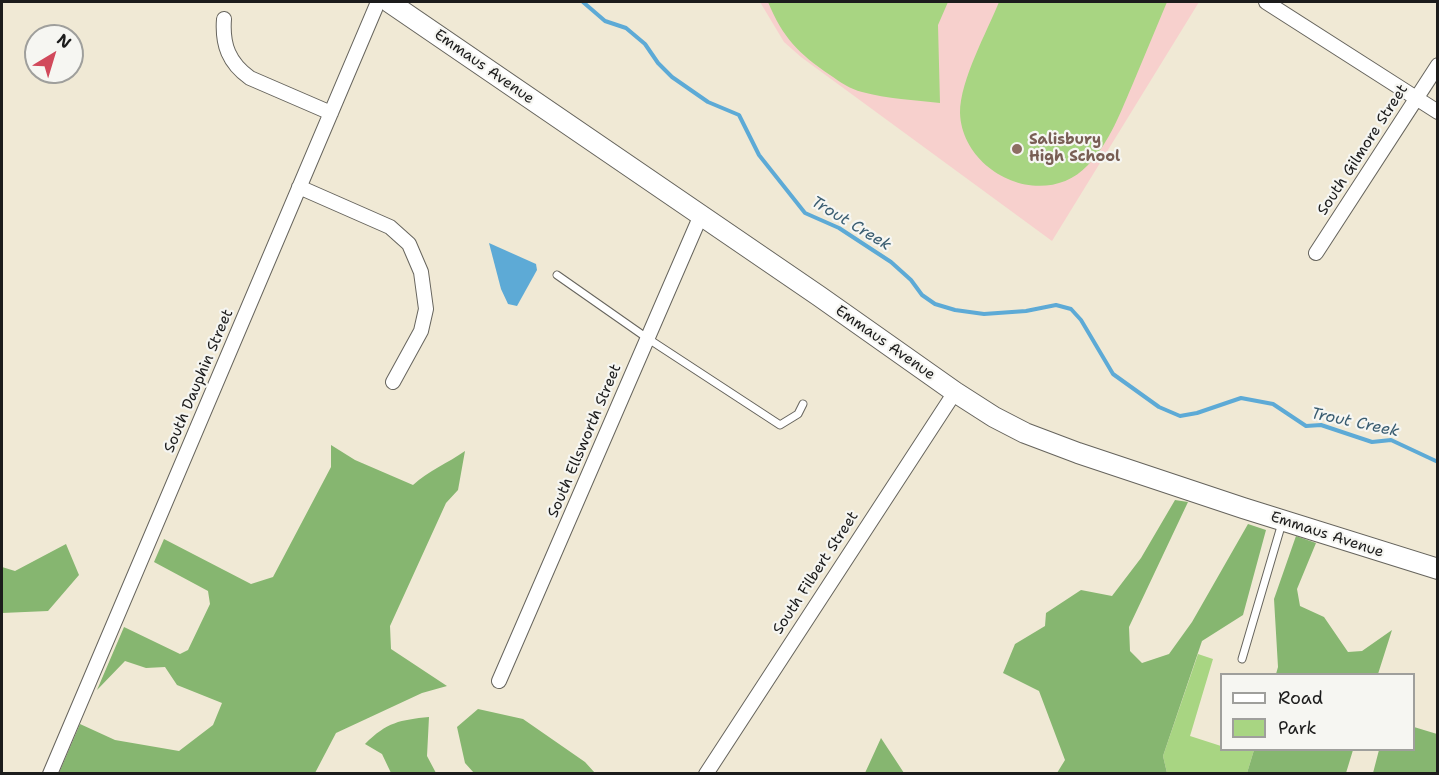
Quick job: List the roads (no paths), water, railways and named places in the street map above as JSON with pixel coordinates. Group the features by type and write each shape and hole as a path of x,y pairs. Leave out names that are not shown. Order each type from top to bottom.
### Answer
{"main road":[{"name":"Emmaus Avenue","path":"389,2 994,417 1046,441 1283,521 1437,569"}],"street":[{"name":"South Dauphin Street","path":"50,774 378,2"},
{"path":"1266,2 1437,112"},
{"path":"224,19 225,47 230,59 240,70 250,78 331,113"},
{"name":"South Gilmore Street","path":"1316,253 1437,65"},
{"path":"299,187 390,227 409,244 421,272 426,309 421,331 393,382"},
{"name":"South Ellsworth Street","path":"499,681 700,215"},
{"name":"South Filbert Street","path":"706,774 955,392"}],"lane":[{"path":"557,275 647,338 780,425 798,414 803,405"},
{"path":"1242,659 1283,521"}],"water":[{"path":"489,243 536,264 537,270 517,306 508,304 501,289"}],"waterway":[{"name":"Trout Creek","path":"583,2 605,21 626,28 645,44 658,63 672,77 708,102 739,115 759,155 805,213 839,228 891,262 911,280 922,295 935,304 955,310 984,314 1026,311 1056,305 1071,309 1081,320 1113,374 1159,407 1180,416 1197,413 1241,398 1273,404 1306,426 1321,425 1372,442 1391,440 1438,462"}],"place":[{"name":"Salisbury High School","path":"1017,149"}]}
